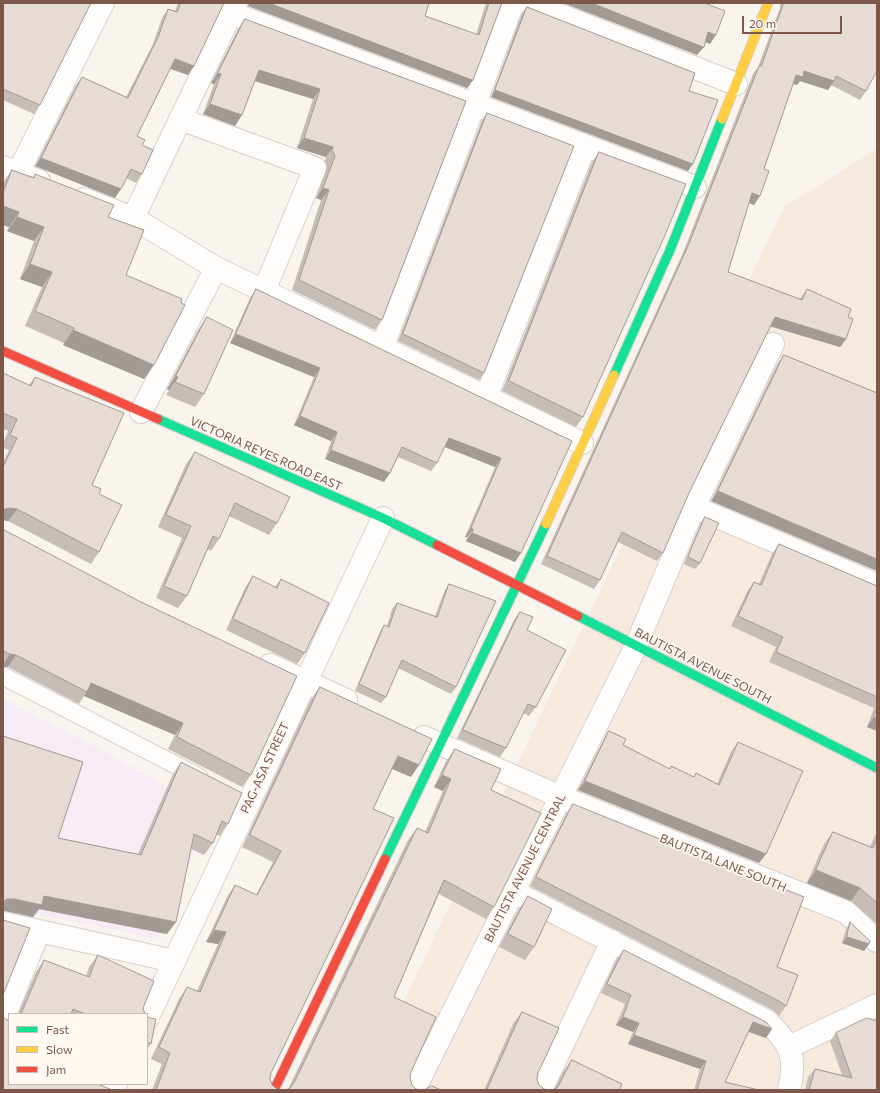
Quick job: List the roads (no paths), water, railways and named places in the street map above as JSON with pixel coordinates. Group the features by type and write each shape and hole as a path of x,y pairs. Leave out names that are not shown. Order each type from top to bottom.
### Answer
{"street":[{"path":"103,3 11,170 133,218 216,268 582,443"},
{"path":"382,348 513,3"},
{"path":"529,3 736,84"},
{"path":"274,1090 439,744 517,585 670,250 768,3"},
{"path":"133,218 234,8 475,104 695,187"},
{"path":"180,119 315,168 264,291"},
{"path":"486,397 585,146"},
{"path":"141,412 216,268"},
{"name":"BAUTISTA AVENUE CENTRAL","path":"414,1090 636,646 694,507 773,344"},
{"name":"VICTORIA REYES ROAD EAST","path":"3,351 383,518 517,585"},
{"path":"694,507 877,585"},
{"name":"PAG-ASA STREET","path":"148,1017 174,962 242,799 306,682 383,518"},
{"name":"BAUTISTA AVENUE SOUTH","path":"517,585 877,768"},
{"path":"250,656 362,708"},
{"name":"BAUTISTA LANE SOUTH","path":"404,728 560,797 846,912 877,941"},
{"path":"513,892 767,1021 790,1047 793,1072 789,1090"},
{"path":"3,923 174,962"},
{"path":"3,1020 39,931"},
{"path":"541,1090 612,941"},
{"path":"790,1047 877,1005"}],"lane":[{"path":"3,676 214,784"}]}
